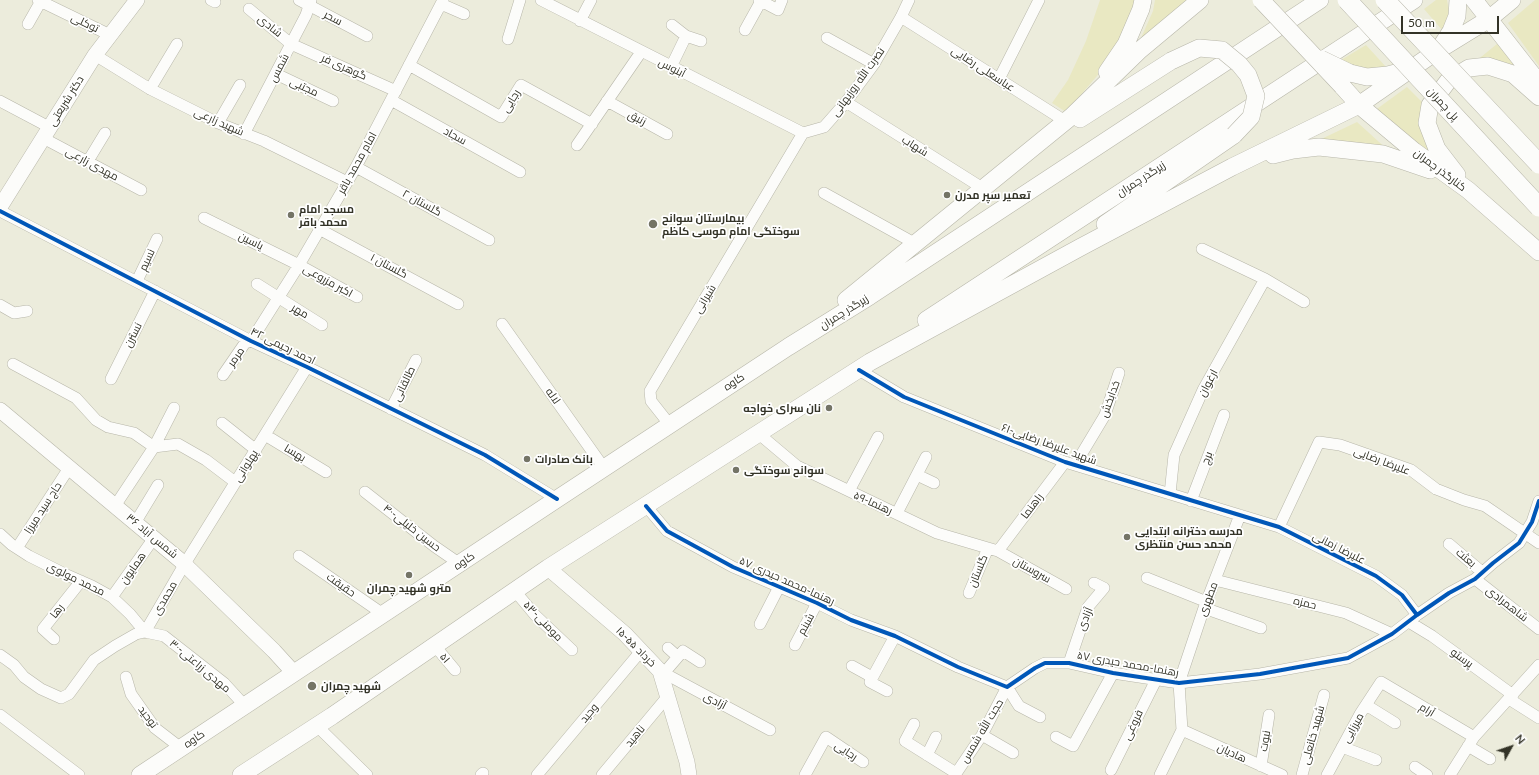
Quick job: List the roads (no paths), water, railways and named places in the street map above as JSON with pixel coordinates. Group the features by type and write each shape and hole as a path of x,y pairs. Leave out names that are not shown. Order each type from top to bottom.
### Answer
{"highway":[{"name":"پل چمران","path":"1347,0 1539,207"},
{"path":"1385,0 1539,164"}],"main road":[{"path":"1068,119 1108,71 1126,44 1141,9 1143,0"},
{"path":"788,347 984,189 1068,119 1140,50 1200,0"},
{"path":"1261,0 1312,55 1346,80 1388,75 1414,68"},
{"path":"1272,0 1286,27"},
{"name":"زیرگذر چمران","path":"788,347 870,296 1320,0"},
{"name":"زیرگذر چمران","path":"864,366 898,338 1414,0"},
{"path":"1437,52 1451,31 1457,16 1458,0"},
{"path":"1474,0 1539,83"},
{"path":"240,775 317,726 548,568 864,366 1232,167 1359,105 1489,19 1512,0"},
{"path":"1030,150 1171,61 1198,48 1222,50 1239,64 1248,75 1256,96 1250,116 1234,135 1036,272"},
{"path":"1468,190 1437,149 1427,123 1430,105 1448,81 1469,68 1488,66 1513,74 1539,96"},
{"name":"کنارگذر چمران","path":"1346,80 1359,105 1414,151 1468,190 1539,252"},
{"path":"1232,167 1293,150 1319,147 1384,154 1431,171 1468,190"},
{"name":"کاوه","path":"140,775 788,347"}],"street":[{"name":"دکتر شریعتی","path":"0,207 95,56 137,0"},
{"path":"508,38 520,0"},
{"name":"آبنوس","path":"541,0 803,134"},
{"path":"580,21 591,0"},
{"path":"745,30 760,0 778,10 782,0"},
{"name":"نصرت الله روزبهانی","path":"803,134 824,127 846,102 874,64 909,0"},
{"path":"999,79 1039,0"},
{"name":"توکلی","path":"39,1 110,36"},
{"path":"28,24 39,1"},
{"name":"سحر","path":"306,2 367,36"},
{"name":"شمس","path":"244,134 306,15 306,2"},
{"path":"442,2 464,14"},
{"name":"امام محمد باقر","path":"251,341 299,265 356,167 442,2"},
{"name":"شادی","path":"249,9 292,44"},
{"name":"عباسعلی رضایی","path":"901,17 999,79 1068,119"},
{"path":"672,25 686,36 701,41"},
{"path":"671,67 686,36"},
{"path":"827,38 874,64"},
{"path":"150,90 177,44"},
{"name":"گوهری فر","path":"292,44 393,95"},
{"path":"577,145 641,52"},
{"name":"شهید زارعی","path":"95,56 150,90 218,123 264,141 347,182"},
{"name":"رجایی","path":"409,65 501,117 521,85 592,124"},
{"name":"مجتبی","path":"276,74 333,101"},
{"path":"218,123 240,85"},
{"name":"سجاد","path":"393,95 520,172"},
{"path":"0,101 46,132"},
{"name":"زنبق","path":"607,101 667,134"},
{"name":"شهاب","path":"846,102 984,189"},
{"name":"مهدی زارعی","path":"46,132 88,161 141,190"},
{"path":"88,161 105,133"},
{"name":"شیرانی","path":"670,425 651,400 650,391 803,134"},
{"name":"گلستان ۲","path":"356,167 489,240"},
{"path":"824,193 916,244"},
{"name":"۴۲ احمد رحیمی","path":"0,211 251,341 307,366 485,455 557,499"},
{"name":"یاسین","path":"204,218 299,265"},
{"name":"گلستان ۱","path":"319,229 458,304"},
{"name":"نسیم","path":"136,281 156,239"},
{"path":"1202,249 1265,279 1304,302"},
{"name":"اکبر مزروعی","path":"299,265 357,297"},
{"name":"ارغوان","path":"1170,494 1174,455 1200,397 1265,279"},
{"path":"257,284 278,298"},
{"name":"نسترن","path":"111,378 155,291"},
{"name":"مهر","path":"278,298 322,325"},
{"path":"0,305 14,313 27,311"},
{"name":"لاله","path":"502,324 604,468"},
{"name":"مرمر","path":"223,375 245,343 251,341"},
{"name":"طالقانی","path":"391,409 416,360"},
{"path":"13,364 76,398 96,420 108,427 134,433 154,447 178,444 206,460 235,482"},
{"name":"پهلوانی","path":"184,565 307,366"},
{"name":"۶۱-شهید علیرضا رضایی","path":"864,366 904,397 1070,463 1240,515"},
{"name":"خدابخش","path":"1070,463 1106,415 1119,373"},
{"path":"115,506 154,447 174,408"},
{"name":"شمس آباد ۳۶","path":"0,410 181,561 274,650 294,673"},
{"name":"برج","path":"1191,501 1224,415"},
{"path":"222,423 256,450"},
{"name":"۵۹-رهنما","path":"759,434 797,466 937,533 993,549"},
{"name":"بهسا","path":"265,435 326,472"},
{"path":"849,491 878,437"},
{"name":"علیرضا رضایی","path":"1279,527 1319,442 1340,445 1411,470 1436,489 1464,500 1485,506 1525,532"},
{"path":"897,513 926,457"},
{"name":"راهنما","path":"993,549 1070,463"},
{"name":"حاج سید میرزا","path":"17,548 69,468"},
{"path":"917,475 934,483"},
{"path":"135,522 158,485"},
{"name":"۴۰-حسین خلیلی","path":"365,492 434,546 460,564"},
{"name":"۵۷ رهنما-محمد حیدری","path":"646,506 667,531 733,567 817,603 851,620 895,636 958,667 1007,687 1045,663 1069,663 1113,673 1179,683 1260,674 1341,660 1377,643 1392,634 1449,593 1479,575 1519,543 1532,522 1539,501"},
{"name":"علیرضا زمانی","path":"1240,515 1279,527 1376,576 1402,595 1413,618"},
{"name":"مطهری","path":"1179,683 1205,605 1240,515"},
{"path":"1525,532 1539,543"},
{"name":"محمد مولوی","path":"1,537 29,556 112,597 130,614 145,632"},
{"name":"همایون","path":"112,597 154,538"},
{"name":"بعثت","path":"1449,544 1479,575"},
{"name":"سروستان","path":"993,549 1066,589"},
{"name":"گلستان","path":"969,593 993,549"},
{"name":"حقیقت","path":"299,556 383,614"},
{"name":"محمدی","path":"145,632 184,565"},
{"name":"۱۵-۵۵ خرداد","path":"548,568 625,634 662,672 687,762 689,775"},
{"name":"شاهمرادی","path":"1479,575 1539,629"},
{"path":"1147,578 1205,605 1261,628"},
{"name":"حمزه","path":"1215,580 1346,613 1392,634"},
{"name":"رها","path":"54,639 43,629 81,581"},
{"name":"آزادی","path":"1069,663 1088,607 1104,588 1094,583"},
{"path":"760,624 779,587"},
{"name":"۵۳-مومنی","path":"515,591 535,616 572,650"},
{"name":"شبنم","path":"795,645 817,603"},
{"name":"پرستو","path":"1413,618 1432,636 1511,697"},
{"path":"0,655 14,665 24,678 41,689 61,698 69,694 94,660 136,634 145,632"},
{"name":"۳۰-مهدی زراعتی","path":"145,632 164,636 224,683 245,706"},
{"path":"871,680 895,636"},
{"name":"۵۱","path":"435,646 454,670"},
{"path":"668,648 677,656"},
{"path":"662,672 683,650 700,662"},
{"name":"وحید","path":"537,775 641,651"},
{"path":"1450,775 1471,742 1539,665"},
{"path":"852,666 886,691"},
{"name":"آزادی","path":"662,672 770,730"},
{"path":"1056,737 1073,746 1113,673"},
{"name":"توحید","path":"126,677 131,694 155,728 181,748"},
{"name":"فروغی","path":"1111,770 1156,680"},
{"name":"میرزایی","path":"1327,775 1366,705 1381,682"},
{"name":"آرام","path":"1381,682 1471,742 1490,759"},
{"path":"1160,775 1182,730 1179,683"},
{"path":"1007,687 1019,706 1040,717"},
{"name":"حجت الله شمس","path":"956,774 982,735 1007,687"},
{"name":"شهید خانعلی","path":"1302,775 1324,695"},
{"name":"ناهید","path":"602,775 668,696"},
{"path":"1511,697 1539,718"},
{"path":"1366,705 1395,723"},
{"path":"0,715 79,775"},
{"name":"نبوت","path":"1261,766 1269,715"},
{"path":"914,724 905,741 956,774"},
{"path":"317,726 367,775"},
{"name":"هادیان","path":"1182,730 1282,775"},
{"path":"982,735 1013,753"},
{"name":"رجایی","path":"805,775 826,737 863,762"},
{"path":"927,755 936,737"},
{"path":"1342,747 1376,760"},
{"path":"1414,768 1427,775"}],"place":[{"name":"تعمیر سپر مدرن","path":"947,195"},
{"name":"مسجد امام محمد باقر","path":"291,215"},
{"name":"بیمارستان سوانح سوختگی امام موسی کاظم","path":"653,224"},
{"name":"نان سرای خواجه","path":"829,408"},
{"name":"بانک صادرات","path":"527,459"},
{"name":"سوانح سوختگی","path":"736,470"},
{"name":"مدرسه دخترانه ابتدایی محمد حسن منتظری","path":"1127,537"},
{"name":"مترو شهید چمران","path":"409,575"},
{"name":"شهید چمران","path":"312,686"}]}
